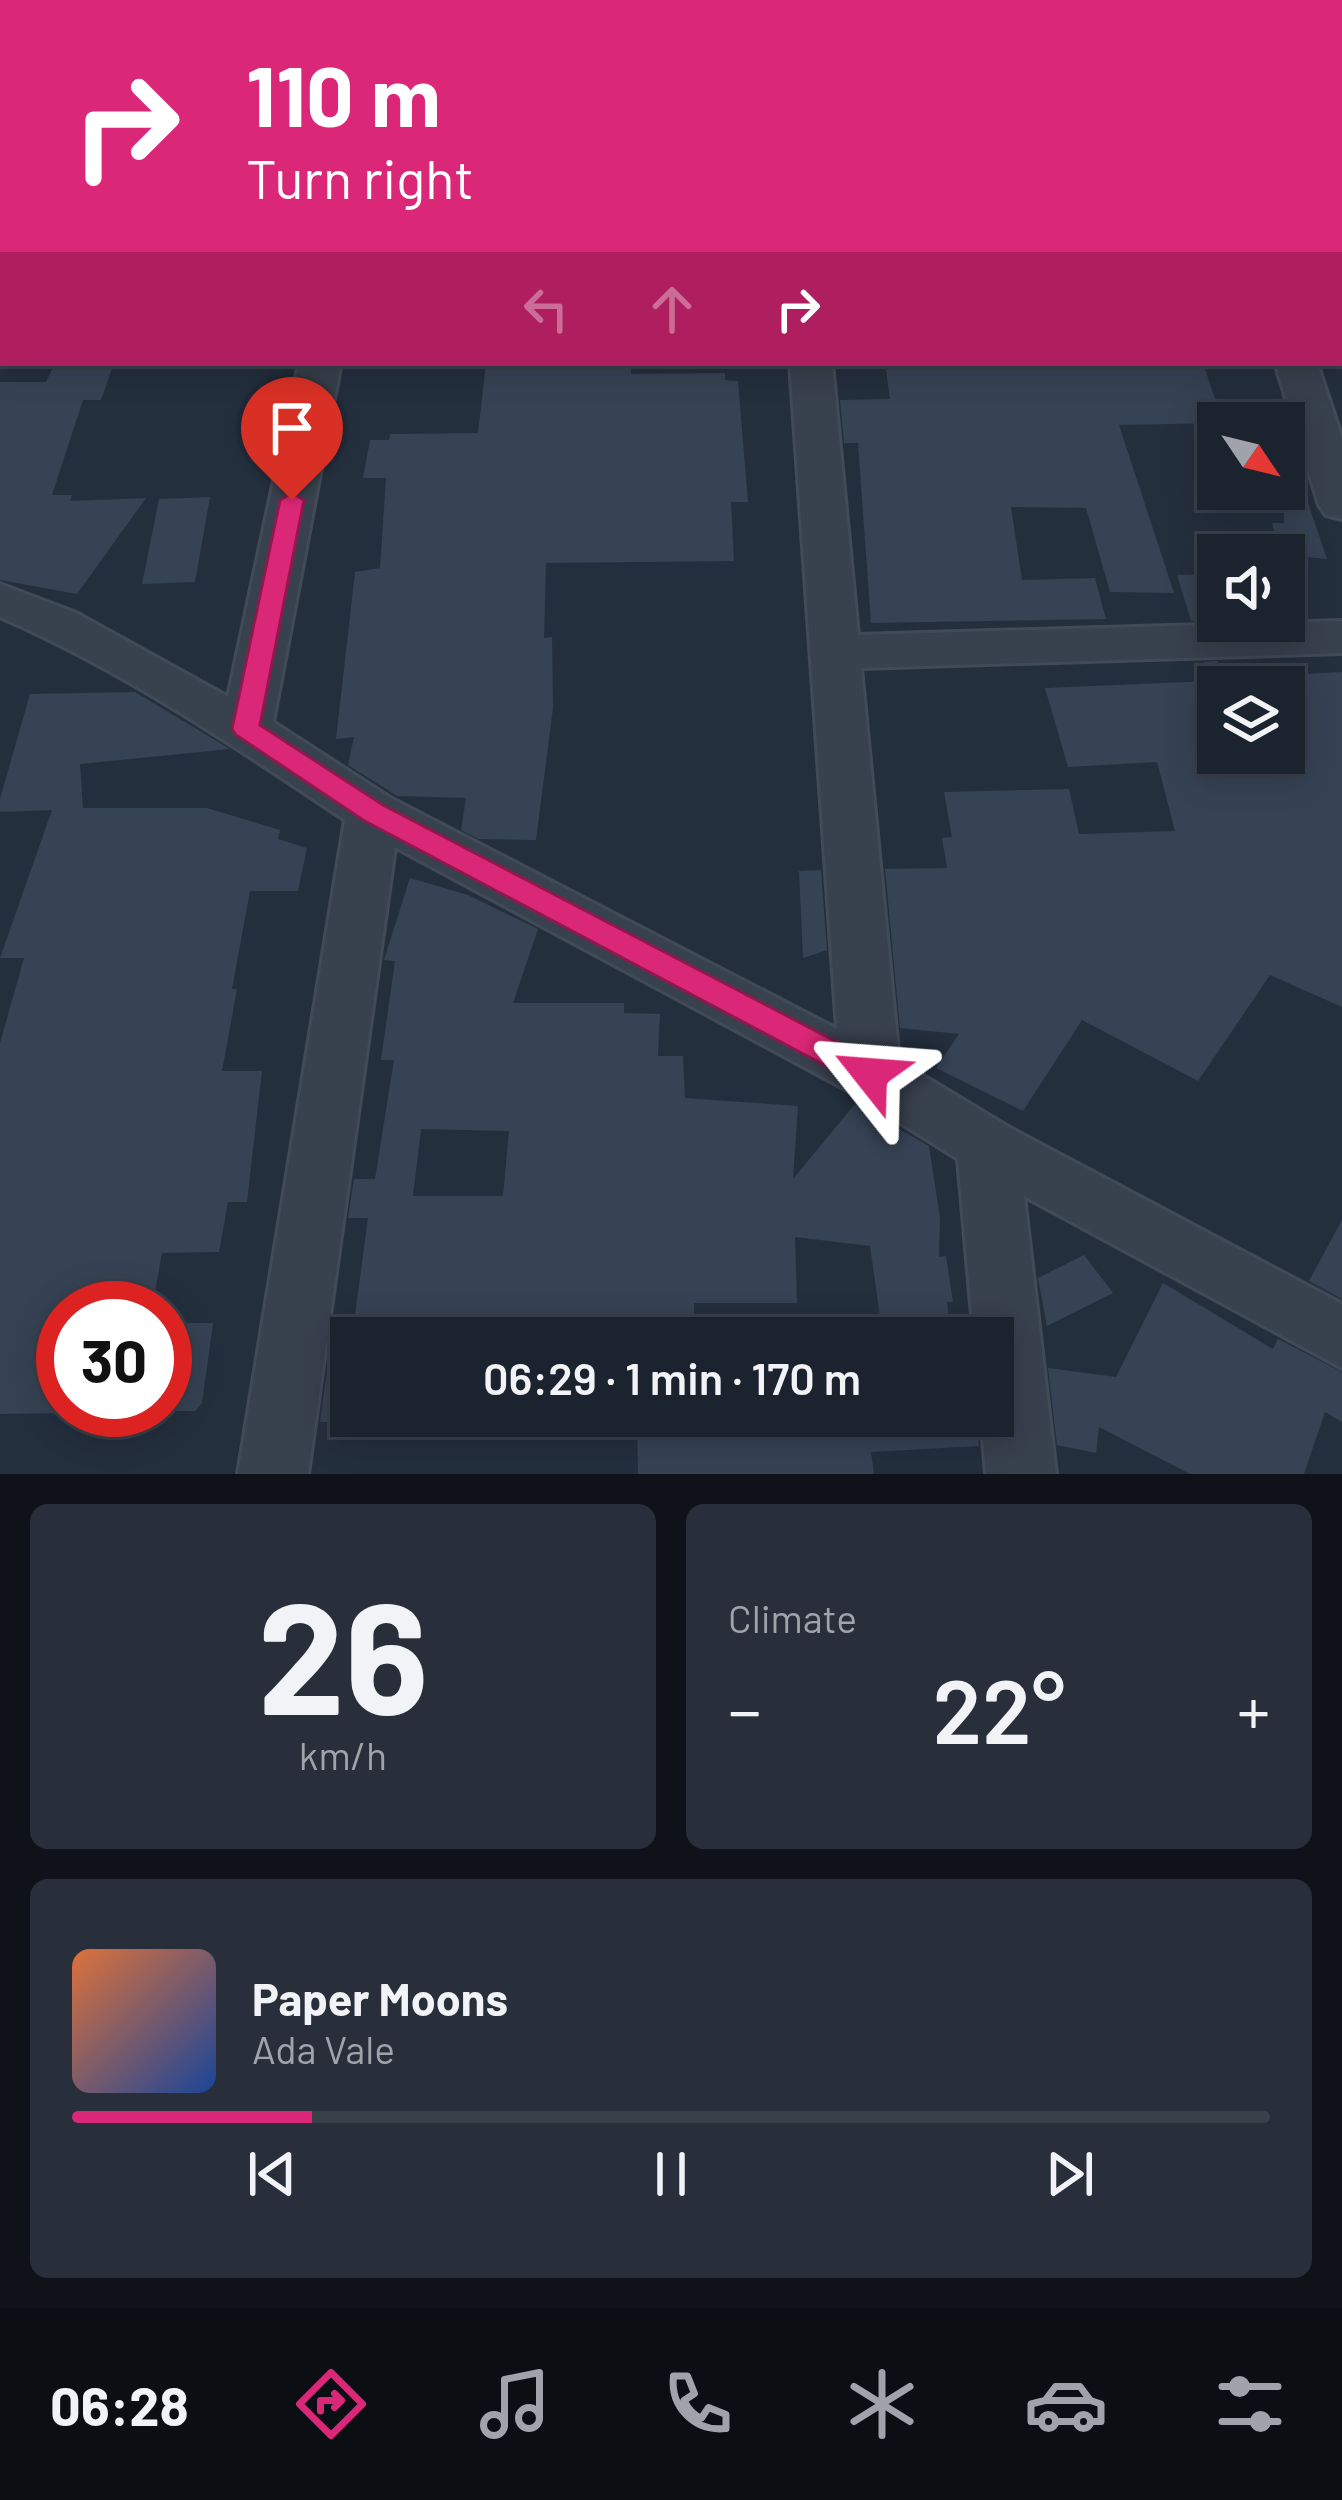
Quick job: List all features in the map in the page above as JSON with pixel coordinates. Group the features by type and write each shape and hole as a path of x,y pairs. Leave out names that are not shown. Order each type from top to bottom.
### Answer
{"street":[{"path":"246,729 319,366"},
{"path":"812,366 870,1074"},
{"path":"1297,366 1342,505"},
{"path":"0,599 59,624 246,729 373,812 870,1074 988,1146 1342,1338"},
{"path":"837,652 1342,637"},
{"path":"273,1474 373,812"},
{"path":"988,1146 1022,1474"}],"building":[{"path":"54,366 113,366 101,400 83,400 52,495 72,495 70,501 146,498 77,594 0,580 0,382 46,382"},
{"path":"486,366 631,366 631,374 725,373 725,380 738,381 748,502 731,502 734,561 546,563 544,638 552,637 553,708 536,840 478,839 461,830 466,798 397,796 348,765 354,737 336,739 355,572 380,568 386,478 363,478 370,440 389,440 390,434 478,433"},
{"path":"885,366 1204,366 1216,402 1197,402 1197,424 1119,425 1174,593 1110,592 1086,508 1011,507 1022,580 1095,578 1106,619 871,623 858,443 844,443 840,400 890,399"},
{"path":"1305,494 1327,559 1305,557 1305,534 1275,534 1272,523 1284,523 1284,510 1305,510"},
{"path":"210,497 195,582 142,584 159,499"},
{"path":"1177,575 1197,575 1197,621 1191,621"},
{"path":"1342,672 1342,1007 1270,975 1198,1081 1082,1020 1023,1111 936,1068 959,1034 900,1028 885,869 947,868 942,838 952,837 944,792 1069,789 1079,834 1175,831 1157,762 1068,767 1045,688 1197,682 1197,774 1305,774 1305,674"},
{"path":"135,692 230,749 80,764 83,808 207,808 280,830 278,839 307,848 298,891 250,891 232,989 237,989 222,1071 262,1071 247,1202 228,1202 219,1252 162,1253 157,1281 36,1281 36,1413 0,1414 0,1043 24,958 0,958 52,810 0,812 30,694"},
{"path":"821,870 827,950 803,958 799,871"},
{"path":"410,878 468,895 538,929 513,1003 624,1003 624,1013 660,1014 658,1056 683,1056 685,1098 798,1106 793,1179 855,1104 929,1146 940,1218 939,1257 946,1256 953,1302 947,1302 949,1317 880,1317 870,1246 795,1237 797,1303 694,1303 694,1317 355,1317 368,1218 348,1218 354,1179 375,1179 394,1060 381,1060 395,961 384,960","holes":["421,1129 509,1131 503,1196 413,1196"]},
{"path":"1342,1220 1342,1299 1309,1281"},
{"path":"1084,1255 1113,1293 1047,1326 1038,1278"},
{"path":"1163,1283 1273,1349 1278,1339 1342,1372 1342,1422 1325,1412 1304,1474 1190,1474 1099,1427 1096,1453 1057,1445 1048,1368 1116,1377"},
{"path":"192,1323 213,1323 202,1403 195,1411"},
{"path":"330,1348 330,1422 320,1422"},
{"path":"637,1437 978,1437 979,1446 871,1452 874,1474 638,1474"}],"route":[{"path":"292,500 246,729 373,812 870,1074"}]}
